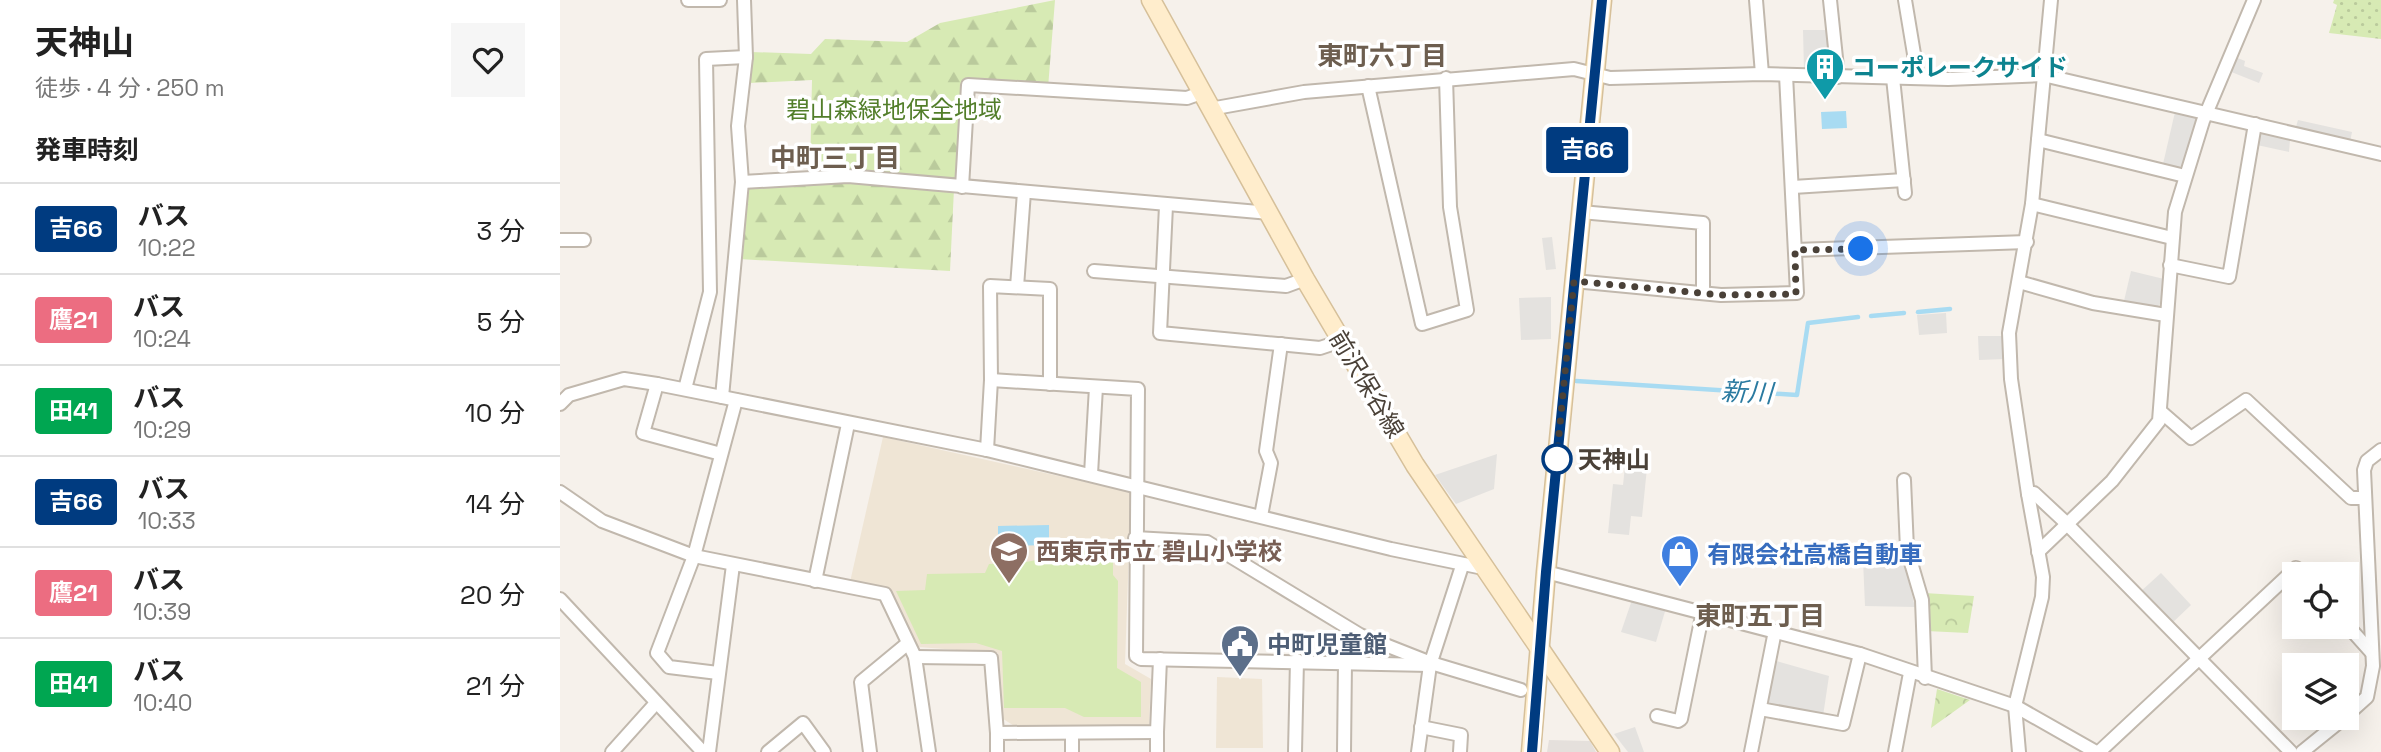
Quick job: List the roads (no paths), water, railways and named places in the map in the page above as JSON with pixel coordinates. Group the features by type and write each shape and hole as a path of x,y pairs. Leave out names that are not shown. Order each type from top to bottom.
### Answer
{"main road":[{"name":"前沢保谷線","path":"1151,0 1341,341 1415,465 1610,752"},
{"path":"1531,752 1551,516 1602,0"}],"street":[{"path":"688,0 720,0"},
{"path":"722,397 742,182 738,126 746,57 744,0"},
{"path":"1756,0 1762,74"},
{"path":"1830,0 1838,76"},
{"path":"1905,0 1918,78"},
{"path":"2019,752 2015,706 2042,597 2043,577 2011,379 2009,333 2032,204 2051,0"},
{"path":"2038,552 2112,481 2159,421 2172,238 2185,176 2207,112 2254,0"},
{"path":"685,389 710,292 706,59 746,57"},
{"path":"1210,109 1258,98 1446,78 1574,69 1610,78 1762,74 1893,78 2043,75 2381,154"},
{"path":"1574,281 1733,296 1797,293 1786,75"},
{"path":"1368,86 1422,324 1467,310 1450,207 1446,78"},
{"path":"1793,187 1904,186 1893,78"},
{"path":"962,187 968,85 1187,98 1201,93"},
{"path":"2170,265 2229,277 2255,124"},
{"path":"2038,140 2185,176"},
{"path":"742,182 848,176 1166,206 1270,213"},
{"path":"1017,287 1024,192"},
{"path":"2032,204 2172,238"},
{"path":"1166,206 1160,333 1320,348 1341,341"},
{"path":"1581,212 1703,223 1703,293"},
{"path":"560,240 584,240"},
{"path":"1795,250 2027,242"},
{"path":"1094,271 1286,286 1306,279"},
{"path":"2019,282 2092,303 2166,315"},
{"path":"987,450 991,380 990,285 1050,289 1049,384"},
{"path":"1261,516 1271,463 1266,451 1281,344"},
{"path":"563,397 624,379 685,389 987,450 1462,566 1488,569"},
{"path":"991,380 1138,390 1136,656 1141,659 1431,664"},
{"path":"657,384 643,433 722,454"},
{"path":"1091,474 1096,387"},
{"path":"718,673 669,667 657,653 694,556 736,400"},
{"path":"2160,411 2191,438 2246,400 2351,498 2365,498"},
{"path":"815,581 848,424"},
{"path":"2359,704 2367,697 2375,662 2376,610 2364,470 2367,461 2381,450"},
{"path":"1904,480 1906,549 1922,600 1925,678"},
{"path":"560,492 602,521 694,556 885,594 915,657 929,752"},
{"path":"2028,494 2039,498 2068,526 2291,752"},
{"path":"1135,538 1207,542 1360,635 1431,664 1521,690"},
{"path":"709,752 733,565"},
{"path":"1418,752 1431,664 1462,566"},
{"path":"1546,572 1860,654 1910,673 2015,706 2097,752 2282,583"},
{"path":"560,599 704,752"},
{"path":"1657,716 1678,722 1681,719 1703,611"},
{"path":"1751,752 1774,631"},
{"path":"2358,639 2375,662"},
{"path":"870,752 861,682 908,644"},
{"path":"1760,709 1843,724 1860,654"},
{"path":"915,657 991,658 998,752"},
{"path":"1157,752 1160,659"},
{"path":"1295,752 1297,660"},
{"path":"1344,752 1345,662"},
{"path":"1895,752 1910,673"},
{"path":"612,752 656,703"},
{"path":"768,752 803,723 824,752"},
{"path":"1421,727 1461,735 1460,752"},
{"path":"2302,752 2328,730"},
{"path":"997,733 1157,732"},
{"path":"1072,734 1072,752"}],"water":[{"path":"1846,111 1847,128 1822,129 1821,112"},
{"path":"1049,525 1049,545 998,546 998,526"}],"waterway":[{"name":"新川","path":"1918,312 1950,309"},
{"name":"新川","path":"1871,316 1904,313"},
{"name":"新川","path":"1576,381 1797,395 1808,323 1858,317"}],"place":[{"name":"コーポレークサイド","path":"1825,101"},
{"name":"天神山","path":"1557,459"},
{"name":"西東京市立 碧山小学校","path":"1009,585"},
{"name":"有限会社高橋自動車","path":"1680,588"},
{"name":"中町児童館","path":"1240,678"}],"district":[{"name":"東町六丁目","path":"1382,56"},
{"name":"中町三丁目","path":"835,158"},
{"name":"東町五丁目","path":"1760,616"}],"park label":[{"name":"碧山森緑地保全地域","path":"894,109"}]}
